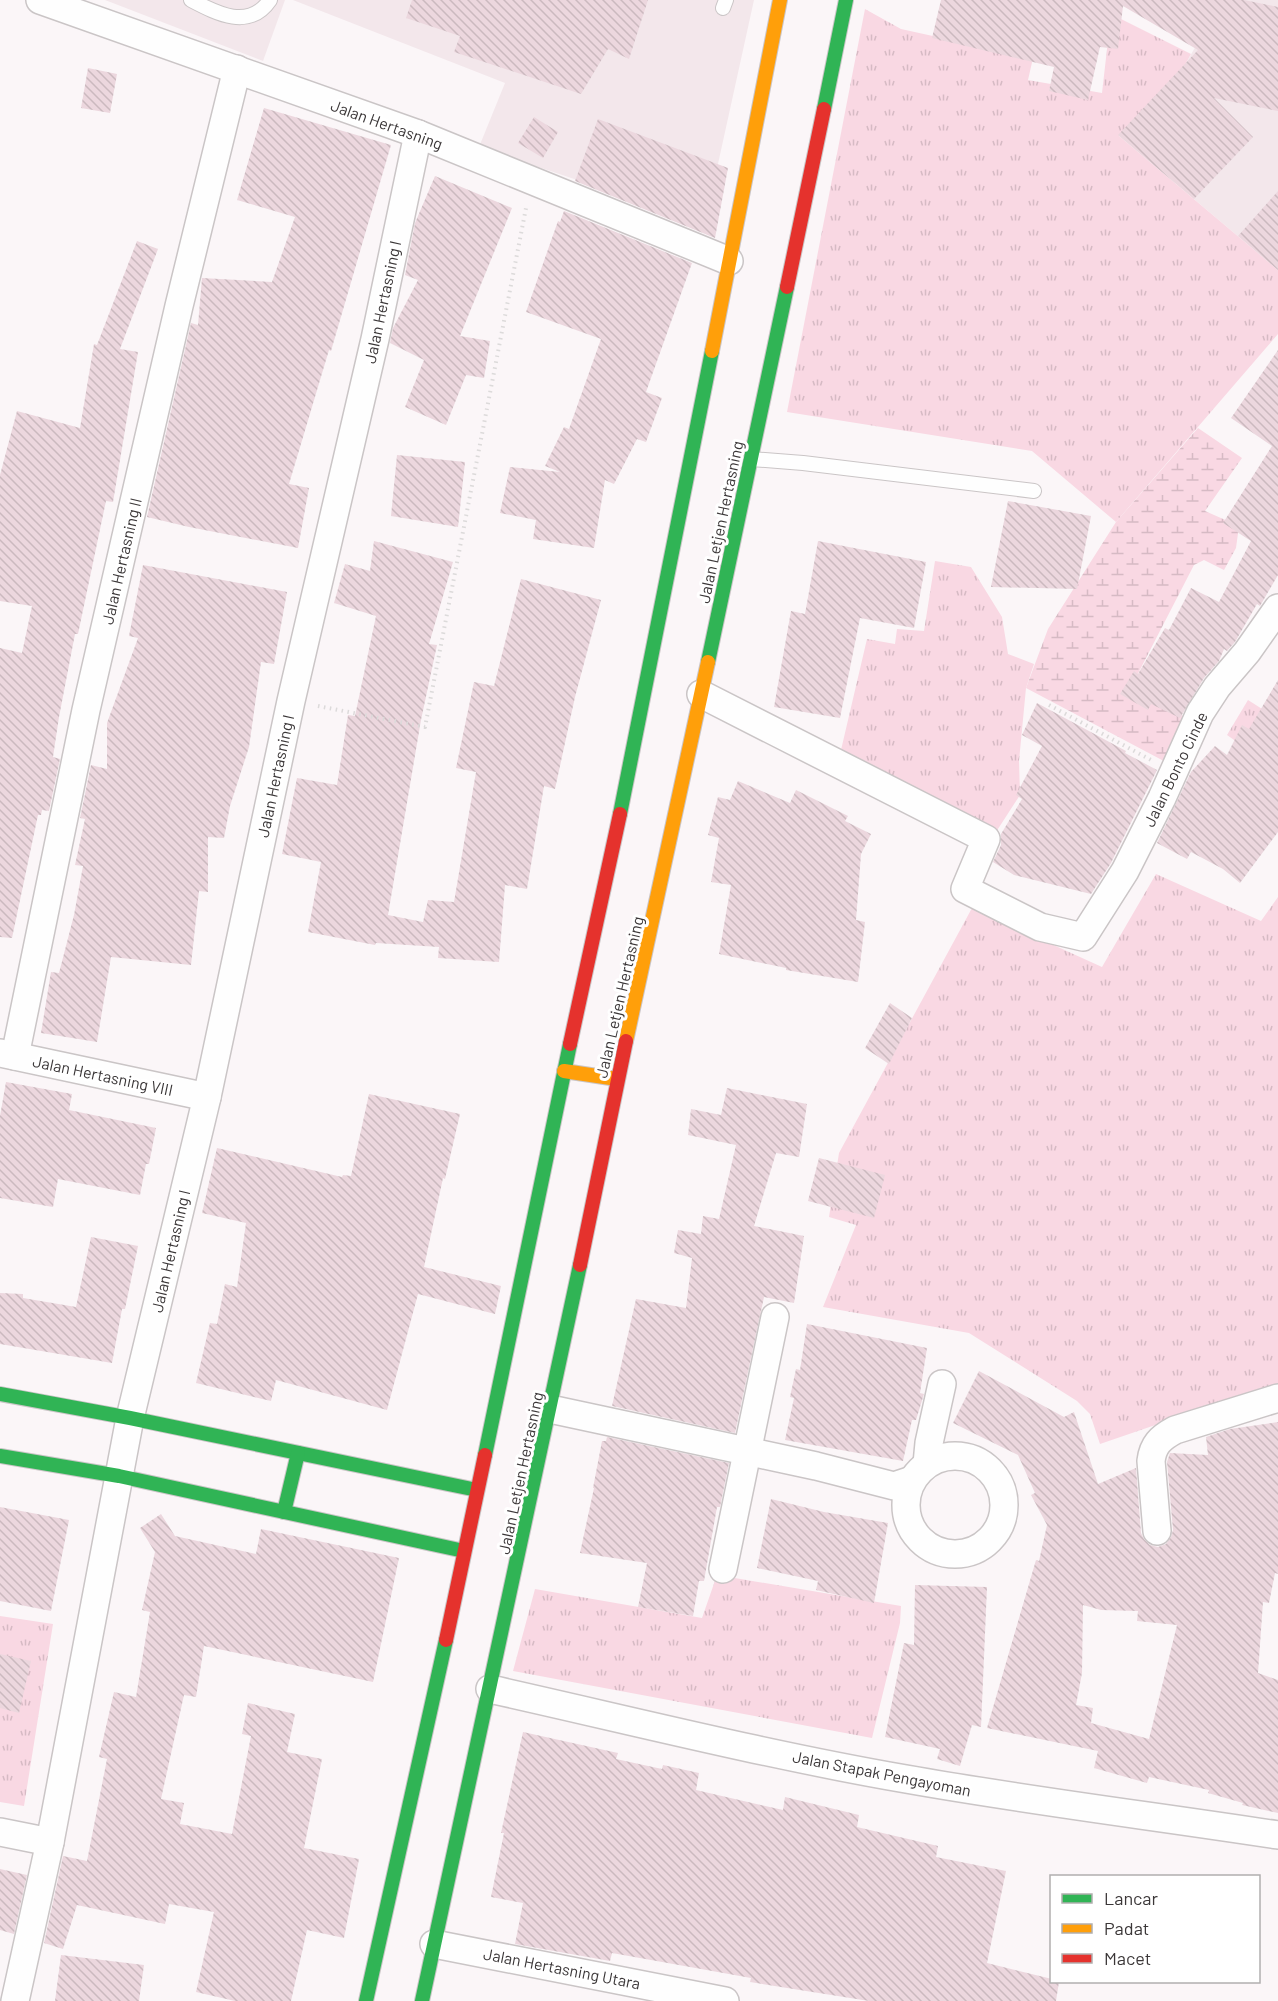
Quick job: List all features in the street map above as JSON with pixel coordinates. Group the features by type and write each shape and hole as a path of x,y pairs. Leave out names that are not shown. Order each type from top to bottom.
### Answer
{"main road":[{"path":"366,2001 402,1845 517,1307 564,1071 643,708 780,0"},
{"name":"Jalan Letjen Hertasning","path":"422,2001 798,239 846,0"},
{"path":"564,1071 617,1079"},
{"path":"0,1394 130,1418 477,1490"},
{"path":"284,1512 298,1453"},
{"path":"0,1456 119,1476 464,1551"}],"street":[{"name":"Jalan Hertasning","path":"40,0 418,134 729,261"},
{"name":"Jalan Hertasning II","path":"7,1055 179,306 237,69"},
{"name":"Jalan Hertasning I","path":"15,2001 50,1842 130,1418 207,1098 291,701 375,339 418,134"},
{"name":"Jalan Bonto Cinde","path":"701,694 986,839 965,889 1040,927 1083,937 1125,871 1200,713 1217,687 1247,652 1278,608"},
{"name":"Jalan Hertasning VIII","path":"7,1055 207,1098"},
{"path":"723,1569 775,1317"},
{"path":"550,1409 816,1466 894,1486 920,1472 942,1384"},
{"path":"1157,1531 1151,1461 1152,1450 1158,1441 1175,1430 1278,1398"},
{"name":"Jalan Stapak Pengayoman","path":"490,1689 702,1737 904,1779 1042,1802 1278,1834"},
{"path":"0,1832 50,1842"},
{"name":"Jalan Hertasning Utara","path":"434,1944 690,1997 725,2001"}],"lane":[{"path":"191,0 218,14 242,18 264,9 270,0"},
{"path":"218,14 222,0"},
{"path":"751,459 1034,491"}],"path":[{"path":"291,701 425,726 531,180"},
{"path":"1049,705 1173,772"}],"shaded area":[{"path":"105,0 285,0 263,61"},
{"path":"293,0 754,0 705,223 479,147 505,83"},
{"path":"1222,0 1278,0 1278,270 1118,135 1185,65"}],"green space":[{"path":"865,9 901,29 1033,58 1028,80 1102,93 1111,14 1191,54 1185,65 1119,136 1278,270 1278,334 1116,522 1032,451 787,412"},
{"path":"1198,428 1242,458 1205,511 1239,526 1236,548 1224,570 1204,560 1194,565 1130,689 1197,723 1177,768 1026,688 1048,629 1116,522"},
{"path":"935,561 971,567 1002,617 1008,654 1034,664 1026,688 1019,761 1020,795 996,832 841,750 867,639 895,644 897,629 924,631"},
{"path":"1248,700 1278,719 1278,771 1227,735"},
{"path":"1156,874 1261,921 1278,897 1278,1383 1100,1444 1090,1414 1077,1401 969,1333 823,1307 856,1225 829,1217 839,1153 972,908 1102,967"},
{"path":"717,1575 901,1606 900,1623 872,1738 513,1671 535,1589 702,1618"},
{"path":"0,1616 53,1624 24,1806 0,1802"}],"building":[{"path":"412,0 648,0 629,59 608,49 581,94 454,52 460,36 406,18"},
{"path":"941,0 1244,0 1278,7 1278,111 1214,98 1253,137 1194,199 1118,135 1198,50 1123,6 1118,49 1100,47 1088,100 1049,91 1054,67 932,38"},
{"path":"88,68 117,74 110,113 81,108"},
{"path":"264,108 391,145 331,351 329,350 289,484 309,488 298,548 147,517 191,323 198,325 202,278 272,282 295,217 237,200"},
{"path":"534,117 558,132 543,158 518,143"},
{"path":"598,119 728,168 715,238 575,181"},
{"path":"435,176 512,208 460,336 490,341 484,378 466,375 446,425 405,407 424,360 390,343 393,328 418,280 405,275 415,223"},
{"path":"1278,191 1278,270 1238,236"},
{"path":"564,211 692,263 646,392 662,398 646,442 637,439 614,484 605,480 594,548 533,539 536,520 500,513 510,467 560,472 545,466 564,427 569,429 601,339 526,312 558,221 560,222"},
{"path":"137,241 158,249 120,349 138,352 113,502 106,501 78,634 75,634 53,757 60,759 49,811 42,810 41,815 38,815 12,938 0,937 0,648 22,653 32,606 0,601 0,475 17,411 80,428 94,344 97,345"},
{"path":"1278,350 1278,575 1260,606 1257,604 1235,642 1227,651 1224,649 1219,661 1204,678 1180,718 1151,704 1148,710 1120,694 1134,671 1138,674 1165,628 1169,630 1191,588 1219,602 1251,541 1223,523 1272,446 1231,418"},
{"path":"397,455 465,462 458,527 391,516"},
{"path":"1008,501 1091,516 1077,589 991,587"},
{"path":"374,541 453,562 429,644 437,645 421,720 388,915 423,922 428,900 454,902 476,772 456,768 474,682 494,686 521,579 601,600 575,697 555,789 544,786 527,889 505,885 499,962 438,958 439,947 376,943 375,945 308,932 321,862 282,854 297,778 337,785 348,715 355,716 376,616 334,603 345,564 370,571"},
{"path":"818,541 926,562 914,628 860,618 840,718 774,707 791,611 805,614"},
{"path":"143,565 287,592 274,664 261,662 249,747 230,806 224,838 208,837 208,892 199,891 191,965 111,957 97,1042 41,1033 51,972 59,973 74,915 83,866 75,865 85,819 80,818 91,765 107,769 107,723 138,638 129,636"},
{"path":"1278,680 1278,832 1240,883 1223,869 1191,852 1187,859 1157,843 1191,772 1215,746 1227,755 1242,725 1249,729"},
{"path":"1037,703 1157,770 1111,863 1091,894 1014,875 993,862 1001,845 1001,834 1022,799 1016,795 1042,746 1022,735"},
{"path":"738,781 790,803 796,790 848,816 845,821 871,834 861,854 856,920 865,922 858,982 786,970 786,968 719,954 731,885 711,882 719,838 708,835 718,797 730,800"},
{"path":"890,1003 912,1018 889,1064 865,1048"},
{"path":"6,1082 72,1094 69,1110 156,1128 140,1195 58,1179 53,1207 0,1198 0,1116"},
{"path":"727,1088 807,1104 799,1157 776,1153 754,1226 804,1236 794,1303 764,1297 735,1433 612,1406 636,1299 686,1308 692,1258 674,1253 678,1230 701,1234 703,1216 719,1219 736,1145 688,1135 691,1109 721,1115"},
{"path":"369,1094 460,1114 445,1179 443,1178 424,1267 501,1286 495,1314 418,1294 387,1410 276,1380 271,1401 196,1383 210,1323 217,1324 225,1284 237,1287 246,1223 202,1213 217,1148 342,1177 343,1175 351,1176"},
{"path":"819,1158 885,1175 874,1218 808,1201"},
{"path":"91,1237 138,1246 125,1309 122,1309 112,1363 0,1344 0,1293 23,1294 23,1298 76,1307"},
{"path":"807,1324 927,1348 920,1393 924,1394 916,1420 912,1420 903,1461 785,1440 794,1398 790,1397 796,1369 800,1370"},
{"path":"979,1371 1064,1417 1074,1412 1098,1484 1136,1468 1141,1533 1150,1545 1158,1547 1166,1544 1173,1530 1167,1462 1170,1453 1208,1455 1206,1437 1230,1429 1278,1422 1278,1574 1275,1573 1269,1603 1263,1602 1258,1673 1278,1680 1278,1813 1242,1805 1243,1803 1208,1793 1209,1790 1149,1777 1147,1783 1094,1768 1098,1751 987,1728 1036,1560 1039,1561 1047,1525 1031,1495 1035,1493 1018,1455 953,1423","holes":["1083,1605 1101,1610 1138,1611 1137,1621 1177,1625 1149,1739 1091,1723 1093,1708 1076,1705 1082,1673"]},
{"path":"607,1437 729,1463 720,1507 717,1507 704,1581 699,1581 693,1616 638,1607 647,1563 580,1553 602,1441 606,1441"},
{"path":"771,1499 824,1512 888,1523 874,1603 816,1590 818,1581 757,1568"},
{"path":"0,1507 69,1520 51,1611 0,1601"},
{"path":"161,1514 175,1536 256,1554 261,1529 399,1558 373,1682 204,1646 196,1697 184,1695 161,1799 184,1803 180,1824 232,1834 251,1736 242,1734 248,1703 295,1714 287,1752 322,1759 304,1848 359,1859 344,1938 307,1930 291,2001 235,2001 196,1992 214,1912 169,1904 165,1924 77,1905 63,1949 44,1943 63,1856 87,1861 107,1759 99,1757 114,1692 136,1697 150,1612 142,1610 155,1552 140,1528"},
{"path":"915,1585 987,1587 981,1727 972,1725 960,1766 937,1759 940,1749 885,1737 904,1643 914,1645"},
{"path":"0,1654 31,1661 19,1713 0,1708"},
{"path":"523,1732 618,1753 616,1759 662,1769 663,1765 699,1773 696,1790 783,1810 785,1797 859,1815 857,1827 938,1846 936,1857 1006,1871 987,1963 1050,1979 1050,1983 1059,1983 1056,2001 869,2001 750,1982 751,1978 612,1953 610,1961 515,1944 523,1903 491,1897 504,1833 501,1833"},
{"path":"0,1869 27,1875 14,1934 0,1930"},
{"path":"61,1955 144,1965 139,2001 55,2001"}],"traffic: fast":[{"path":"824,109 846,0"},
{"path":"708,662 787,287"},
{"path":"620,814 712,351"},
{"path":"485,1455 570,1044"},
{"path":"422,2001 580,1265"},
{"path":"0,1394 130,1418 477,1490"},
{"path":"284,1512 298,1453"},
{"path":"0,1456 119,1476 464,1551"},
{"path":"366,2001 446,1640"}],"traffic: slow":[{"path":"712,351 780,0"},
{"path":"626,1041 708,662"},
{"path":"564,1071 617,1079"}],"traffic: jam":[{"path":"787,287 824,109"},
{"path":"570,1044 620,814"},
{"path":"580,1265 626,1041"},
{"path":"446,1640 485,1455"}]}
